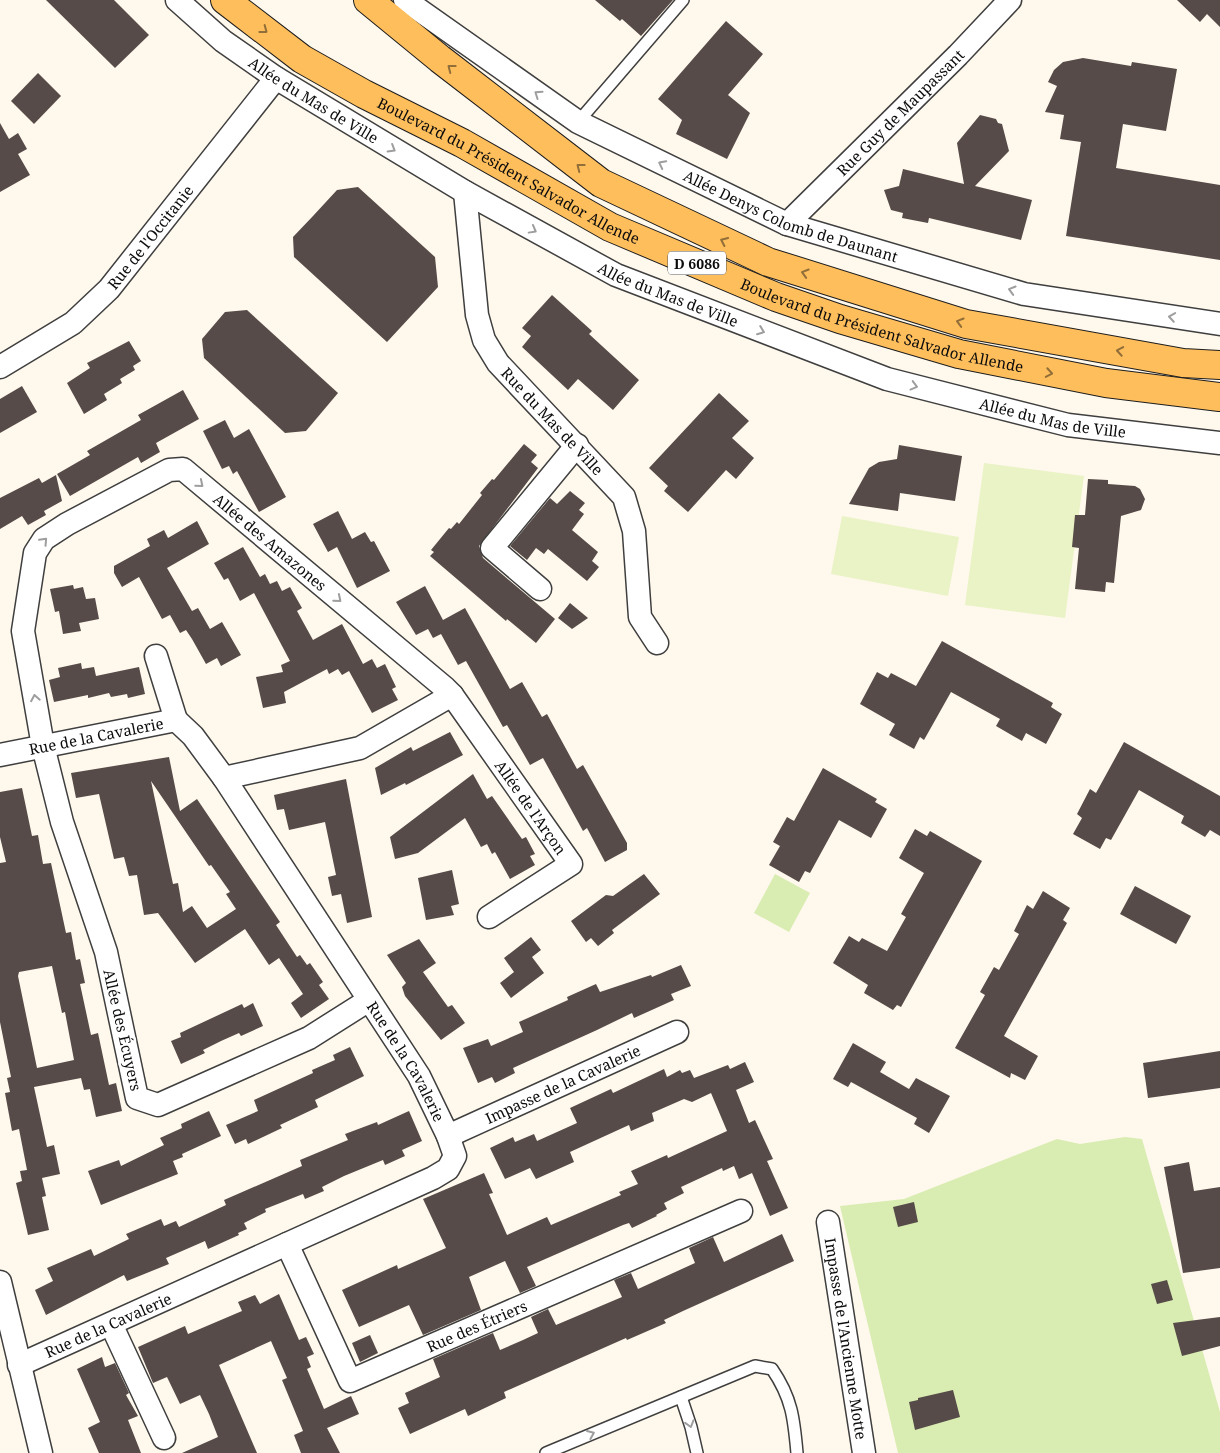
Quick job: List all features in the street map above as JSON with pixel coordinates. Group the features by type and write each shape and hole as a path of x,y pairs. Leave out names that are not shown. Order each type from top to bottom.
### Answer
{"main road":[{"name":"Boulevard du Président Salvador Allende","path":"225,0 302,59 364,94 462,142 610,227 776,297 840,319 959,354 1106,383 1220,397"},
{"name":"Boulevard du Président Salvador Allende","path":"368,0 440,59 601,182 768,262 966,324 1182,363 1220,365"}],"street":[{"name":"Allée du Mas de Ville","path":"177,0 223,41 276,78 465,192 616,275 887,379 1068,426 1220,443"},
{"name":"Allée Denys Colomb de Daunant","path":"404,0 578,122 787,224 1024,294 1220,324"},
{"name":"Rue Guy de Maupassant","path":"787,224 1010,0"},
{"name":"Rue de l'Occitanie","path":"0,367 72,323 109,289 276,78"},
{"name":"Rue du Mas de Ville","path":"465,192 478,315 484,340 498,363 624,496 634,531 640,617 656,643"},
{"path":"540,589 492,548 577,446"},
{"name":"Allée des Amazones","path":"43,746 23,631 35,553 44,539 67,524 169,470 183,469 452,695"},
{"path":"156,656 176,720"},
{"path":"224,778 360,748 452,695"},
{"name":"Allée de l'Arçon","path":"452,695 571,864 489,918"},
{"name":"Rue de la Cavalerie","path":"0,755 176,720 194,736 224,778 419,1076 448,1136 455,1156 448,1169 433,1178 19,1365"},
{"name":"Allée des Écuyers","path":"43,746 62,822 106,952 137,1098 158,1105 309,1038 369,1000"},
{"name":"Impasse de la Cavalerie","path":"448,1136 677,1032"},
{"name":"Rue des Étriers","path":"287,1244 350,1381 742,1212"},
{"name":"Impasse de l'Ancienne Motte","path":"828,1222 864,1453"},
{"path":"0,1282 41,1453"},
{"path":"111,1324 164,1438"}],"lane":[{"path":"578,122 683,0"},
{"path":"546,1453 568,1449 680,1397 755,1366 772,1369 784,1387 793,1411 797,1453"},
{"path":"680,1397 692,1427 697,1453"}],"green space":[{"path":"984,463 1084,476 1065,618 965,605"},
{"path":"842,516 959,537 948,596 831,574"},
{"path":"775,874 810,893 789,932 754,913"},
{"path":"1125,1137 1142,1139 1220,1412 1220,1453 898,1453 840,1206 904,1199 1057,1139 1080,1144"}],"building":[{"path":"46,0 114,0 149,35 115,68"},
{"path":"595,0 673,0 641,36 622,19 620,21"},
{"path":"1177,0 1220,0 1220,27 1207,14 1200,22"},
{"path":"726,21 763,54 728,95 750,113 727,159 676,134 682,120 658,99"},
{"path":"1083,58 1131,66 1132,62 1177,69 1166,131 1123,124 1116,168 1220,185 1220,260 1066,236 1081,142 1060,139 1064,115 1045,112 1057,86 1048,82 1054,70 1063,62"},
{"path":"38,73 61,96 34,124 11,101"},
{"path":"980,115 996,119 998,123 1002,124 1009,151 975,186 1032,200 1021,240 929,218 928,223 902,218 903,213 891,210 884,190 899,186 903,169 964,184 957,143"},
{"path":"0,123 9,139 18,133 27,149 18,154 30,175 0,192"},
{"path":"358,187 435,257 438,287 387,342 294,257 293,237 337,190"},
{"path":"552,295 592,331 589,334 639,380 613,410 578,379 568,390 522,347 531,336 522,328"},
{"path":"247,310 338,393 306,431 285,433 204,358 202,339 225,312"},
{"path":"129,341 141,361 133,366 135,370 120,379 122,383 104,394 107,400 84,414 67,383 90,368 87,363"},
{"path":"22,386 37,412 0,433 0,399"},
{"path":"183,390 199,419 156,443 160,452 141,463 138,457 70,496 57,474 90,455 87,451 141,420 138,415"},
{"path":"719,393 749,421 732,438 754,458 736,479 726,470 688,512 664,491 668,486 649,468"},
{"path":"225,420 234,438 249,429 286,497 259,512 237,471 233,474 229,466 222,469 203,431"},
{"path":"524,444 537,455 531,462 538,468 479,546 483,558 555,619 536,643 507,619 506,621 430,556 434,552 431,550 449,528 451,529 457,522 459,524 482,495 480,493 492,479 494,480"},
{"path":"899,445 962,456 955,501 900,493 898,511 849,504 869,468 879,462 897,459"},
{"path":"56,475 62,501 44,511 46,515 28,525 22,516 0,529 0,498 39,478 42,483"},
{"path":"1088,479 1108,480 1108,484 1135,486 1140,489 1145,499 1141,510 1121,516 1114,583 1106,582 1105,592 1075,589 1079,548 1072,547 1075,515 1085,515"},
{"path":"570,491 585,503 579,510 584,514 572,530 598,552 592,561 599,567 587,581 548,549 544,554 536,548 527,560 510,546 550,498 557,504"},
{"path":"338,511 352,539 365,532 371,542 374,541 390,571 357,588 337,547 328,552 313,524"},
{"path":"197,521 209,544 167,568 192,611 198,608 210,629 222,622 241,655 221,666 217,658 206,664 186,630 180,633 170,615 162,619 139,577 122,587 114,573 114,566 150,546 147,539 164,530 168,538"},
{"path":"243,547 260,577 265,574 270,584 277,581 282,591 290,587 302,608 297,611 313,640 342,624 363,664 372,659 377,668 385,664 396,687 392,689 398,700 372,713 349,671 342,675 338,669 329,674 327,669 284,692 286,703 263,708 256,677 283,672 281,665 290,661 254,593 240,601 228,578 224,580 214,563"},
{"path":"73,585 74,589 83,587 86,599 95,598 99,619 79,623 81,631 63,634 59,611 55,612 50,589"},
{"path":"425,586 443,620 465,608 510,689 522,682 542,717 547,714 577,769 583,765 627,843 627,850 605,862 587,828 583,831 543,758 530,765 507,725 503,727 466,661 458,665 441,634 433,638 428,629 416,635 396,602"},
{"path":"570,603 588,618 572,629 558,618"},
{"path":"942,641 1053,703 1051,707 1062,714 1046,744 1026,733 1022,741 996,726 1000,719 951,692 924,740 920,737 914,749 889,735 895,724 860,704 877,672 888,678 891,673 916,686"},
{"path":"81,663 82,669 94,667 96,676 139,667 145,694 128,698 127,694 111,697 109,693 88,698 88,695 54,702 49,680 60,677 58,668"},
{"path":"450,732 463,755 406,785 405,783 381,795 375,768 411,747 413,751"},
{"path":"1124,742 1220,796 1220,836 1210,830 1205,837 1181,823 1184,816 1139,790 1111,840 1106,838 1100,849 1073,834 1082,818 1077,814 1090,789 1096,793"},
{"path":"169,757 180,811 197,799 280,922 276,925 297,957 300,955 307,965 310,963 323,982 319,985 329,999 301,1018 291,1003 303,994 279,958 269,965 245,929 195,963 158,913 144,915 137,875 129,876 124,857 114,859 99,794 76,798 71,773","holes":["151,781 209,866 211,865 230,892 226,894 236,909 207,928 192,906 183,912 178,883 173,884"]},
{"path":"823,768 877,799 875,802 887,809 871,838 839,820 810,873 805,871 799,882 769,865 780,846 773,842 787,817 794,821"},
{"path":"473,774 487,799 492,796 522,839 526,837 535,854 530,856 535,865 510,879 495,852 492,854 487,844 481,847 465,818 418,853 395,859 390,837"},
{"path":"346,779 372,917 347,923 341,894 332,896 328,877 336,875 325,822 289,830 284,809 277,810 274,795"},
{"path":"22,788 32,836 38,835 43,864 51,863 66,933 71,932 76,960 80,959 85,983 80,984 91,1035 98,1033 109,1085 116,1083 122,1111 96,1117 90,1089 84,1090 81,1078 34,1087 47,1147 54,1145 60,1174 42,1178 46,1196 42,1197 49,1230 28,1235 16,1183 22,1181 20,1171 27,1170 19,1129 12,1131 5,1093 10,1092 7,1078 11,1077 0,1022 0,863 6,862 0,837 0,792","holes":["52,966 62,1013 65,1012 74,1060 37,1068 18,976 19,972"]},
{"path":"915,829 927,836 930,831 982,861 901,1007 897,1005 893,1010 864,993 868,985 833,963 849,936 859,942 862,938 887,951 906,917 901,914 924,873 899,858"},
{"path":"452,870 459,904 451,906 454,915 426,920 418,878"},
{"path":"644,874 660,894 612,930 614,933 598,946 591,938 586,942 571,921 606,895 613,896"},
{"path":"1135,886 1191,916 1176,944 1120,914"},
{"path":"1043,891 1070,908 1063,920 1067,923 1004,1036 1038,1056 1025,1080 1011,1073 1010,1078 955,1048 985,995 980,992 994,967 999,970 1019,934 1014,931 1027,905 1033,909"},
{"path":"531,937 541,950 532,957 544,973 511,998 500,983 514,972 504,958"},
{"path":"419,939 436,963 423,972 448,1007 452,1005 465,1023 441,1040 405,996 402,987 406,983 387,955"},
{"path":"681,965 691,986 671,994 674,1000 634,1018 632,1013 513,1068 515,1073 495,1083 492,1077 478,1083 463,1048 488,1039 491,1046 523,1032 519,1022 568,1000 567,997 596,984 600,992 651,975 652,977"},
{"path":"253,1003 263,1026 241,1036 239,1033 221,1041 203,1050 205,1053 181,1064 171,1041 181,1037 180,1033 242,1004 244,1008"},
{"path":"853,1043 886,1062 880,1072 909,1089 916,1078 950,1096 929,1133 914,1124 917,1118 851,1082 848,1087 833,1079"},
{"path":"350,1047 364,1076 315,1100 318,1107 280,1125 282,1128 248,1144 246,1139 235,1144 226,1125 258,1111 254,1100 313,1073 312,1070 335,1060 333,1055"},
{"path":"1220,1051 1220,1088 1148,1098 1143,1063"},
{"path":"745,1062 754,1082 736,1090 749,1123 755,1120 773,1159 767,1161 788,1208 770,1216 752,1173 739,1179 734,1166 723,1171 722,1168 681,1187 684,1193 664,1203 667,1209 657,1216 632,1228 629,1223 623,1225 527,1267 536,1286 520,1293 505,1261 469,1277 481,1310 423,1335 409,1305 359,1327 342,1290 397,1265 398,1269 446,1248 423,1199 484,1173 493,1193 489,1194 507,1235 547,1217 551,1225 621,1195 619,1192 638,1184 631,1171 667,1155 668,1158 727,1131 711,1093 692,1102 684,1099 652,1113 654,1121 631,1131 629,1125 570,1152 574,1162 536,1179 530,1168 505,1179 490,1148 513,1137 515,1142 534,1134 537,1141 577,1123 570,1108 611,1089 613,1093 664,1069 667,1077 680,1070 682,1073 690,1070 694,1078 728,1065 730,1069"},
{"path":"209,1111 221,1136 182,1154 183,1157 173,1161 178,1174 101,1205 88,1171 119,1160 121,1166 164,1145 160,1138 182,1128 181,1124"},
{"path":"409,1111 422,1141 402,1150 405,1156 385,1165 383,1160 344,1176 322,1187 324,1191 305,1199 303,1194 265,1209 266,1212 244,1223 247,1229 238,1233 239,1235 208,1249 205,1241 166,1258 169,1264 127,1281 124,1275 46,1315 35,1290 53,1281 47,1268 91,1249 94,1256 129,1239 126,1234 161,1219 164,1226 176,1221 179,1227 226,1205 224,1200 302,1166 300,1160 348,1140 345,1134 377,1122 378,1125"},
{"path":"1189,1162 1194,1191 1220,1187 1220,1268 1183,1273 1164,1167"},
{"path":"914,1202 918,1222 898,1227 893,1207"},
{"path":"782,1234 794,1261 664,1320 666,1323 627,1340 626,1338 504,1392 506,1398 468,1416 465,1409 410,1434 398,1408 409,1403 405,1393 440,1377 433,1359 493,1333 500,1350 538,1333 531,1317 548,1309 556,1325 622,1297 614,1280 631,1273 638,1289 695,1263 689,1248 713,1237 724,1262"},
{"path":"1167,1280 1173,1300 1157,1304 1151,1284"},
{"path":"279,1294 299,1340 306,1337 314,1354 307,1357 311,1367 307,1369 324,1409 351,1396 359,1414 327,1428 340,1453 301,1453 294,1435 303,1431 282,1380 287,1378 271,1341 219,1365 257,1453 182,1453 218,1437 209,1414 200,1395 180,1404 167,1377 153,1383 138,1347 185,1326 188,1334 242,1311 238,1302 255,1295 260,1304"},
{"path":"1220,1317 1220,1346 1182,1356 1173,1323"},
{"path":"370,1335 378,1353 360,1362 352,1343"},
{"path":"102,1357 105,1367 115,1363 129,1393 126,1395 138,1416 128,1420 141,1453 99,1453 88,1428 100,1422 77,1369"},
{"path":"953,1390 960,1417 915,1430 909,1402"}]}
